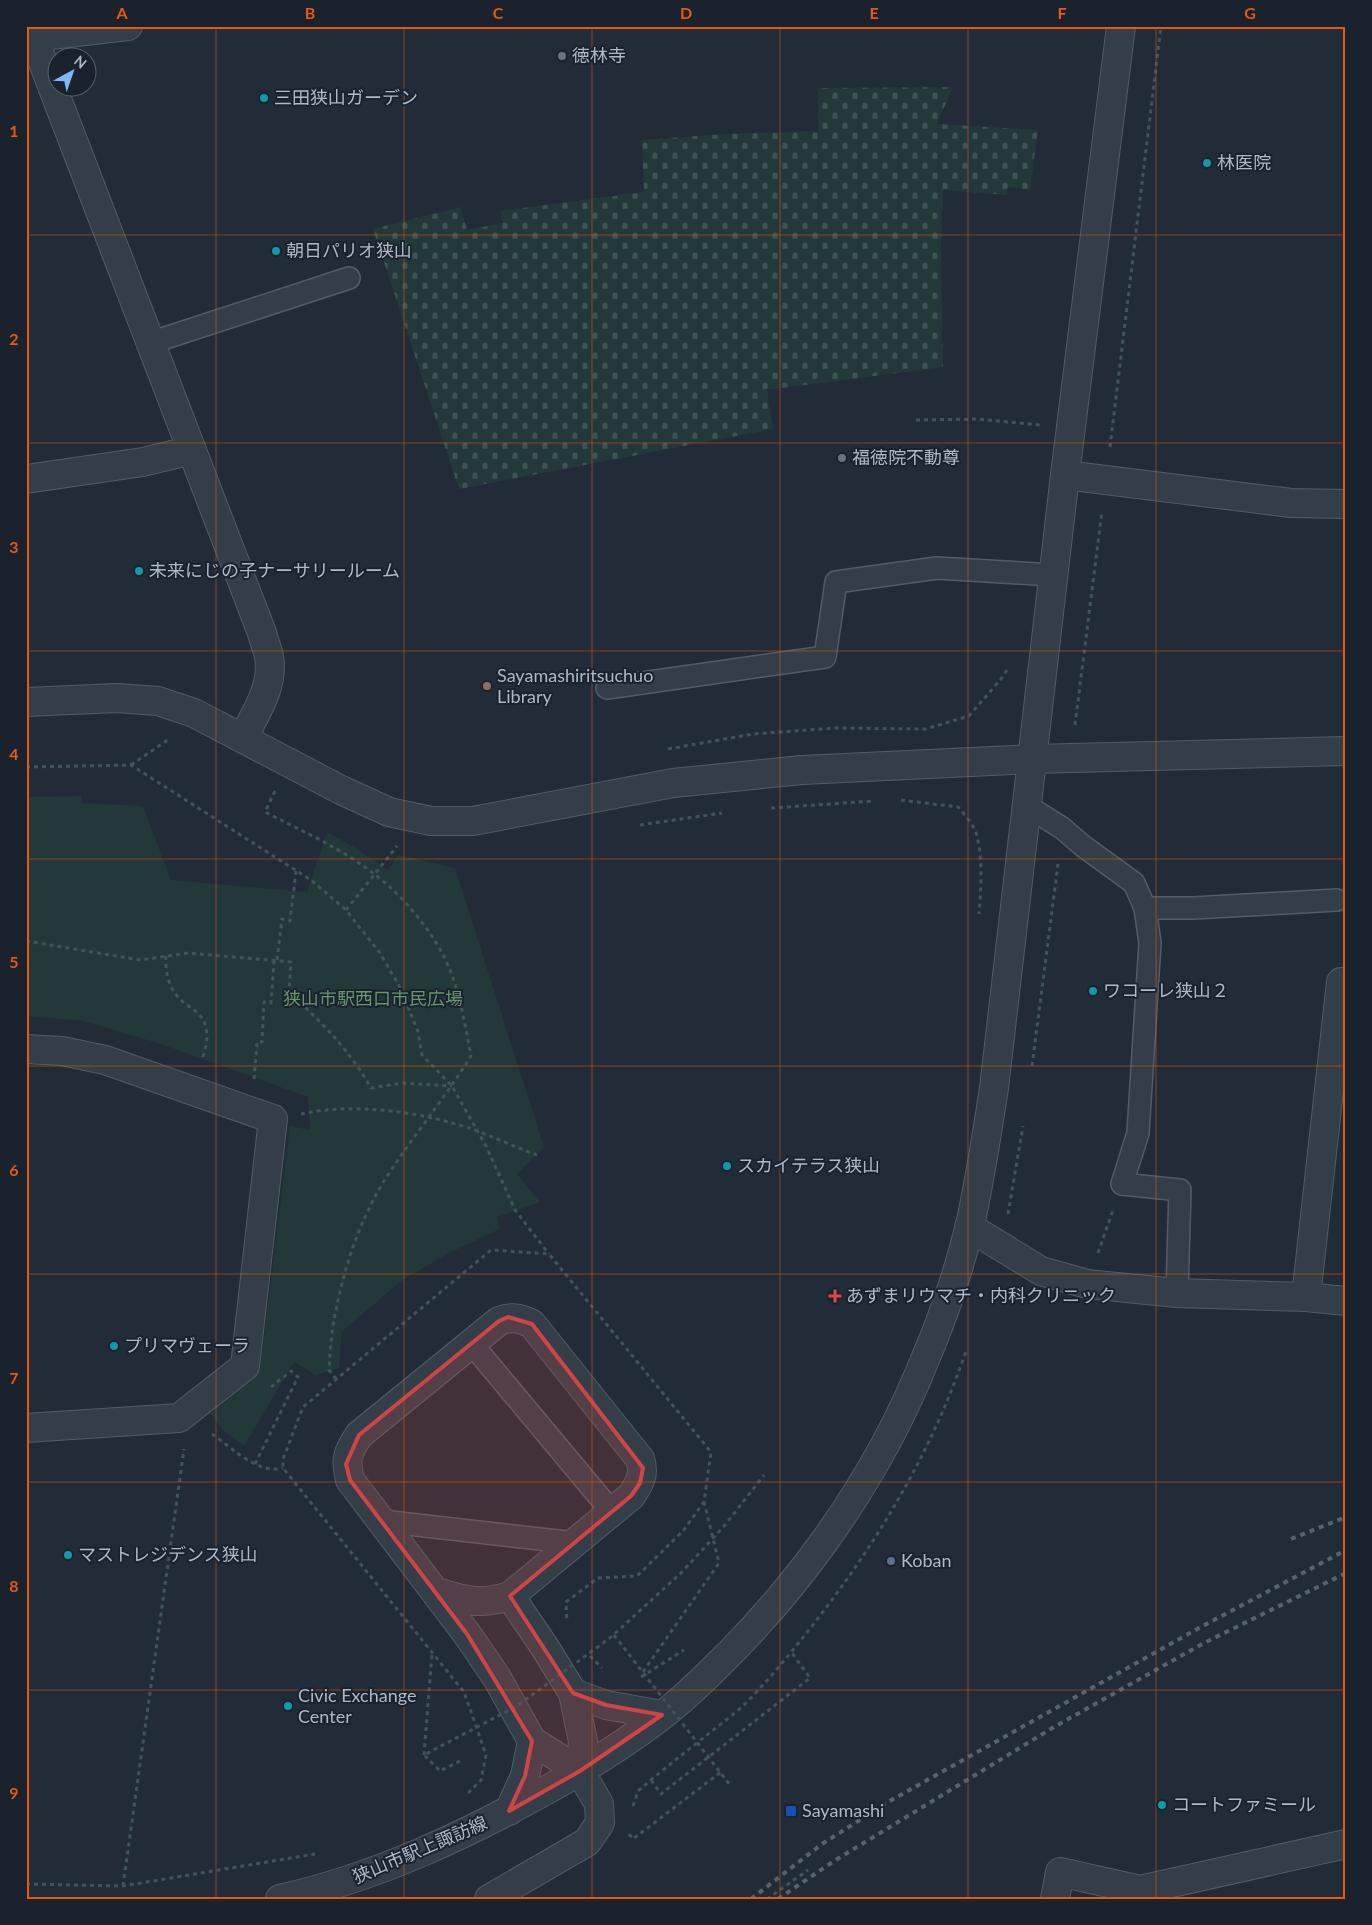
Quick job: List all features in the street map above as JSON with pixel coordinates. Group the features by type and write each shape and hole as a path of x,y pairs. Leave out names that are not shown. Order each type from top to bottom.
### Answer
{"street":[{"path":"128,26 32,44 262,633 268,656 270,677 264,698 243,738"},
{"name":"狭山市駅上諏訪線","path":"280,1899 321,1890 444,1844 506,1813 580,1771 631,1738 681,1700 751,1630 796,1577 836,1525 870,1474 906,1404 927,1356 946,1302 969,1227 982,1166 994,1088 1053,575 1121,26"},
{"path":"26,479 144,462 192,450"},
{"path":"1065,475 1291,504 1346,504"},
{"path":"26,702 118,698 158,701 194,713 341,790 389,812 430,821 473,820 673,783 802,770 1032,759 1346,751"},
{"path":"1306,1297 1341,982"},
{"path":"26,1049 62,1051 106,1060 274,1119 246,1366 179,1418 26,1428"},
{"path":"969,1227 1041,1271 1087,1284 1177,1293 1306,1297 1346,1301"},
{"path":"437,1592 464,1600 492,1602 510,1596 631,1496 640,1482 643,1468 640,1459 532,1324 522,1319 508,1317 499,1321 359,1436 350,1450 346,1464 350,1480 437,1592 497,1678 532,1741 580,1771 599,1804 600,1823 587,1842 490,1899"},
{"path":"510,1596 573,1693 583,1741 580,1771"},
{"path":"573,1693 606,1705 662,1715"},
{"path":"506,1813 525,1776 532,1741"},
{"path":"1055,1899 1060,1872 1140,1890 1346,1844"}],"lane":[{"path":"150,343 349,278"},
{"path":"607,688 825,657 836,582 936,568 1053,575"},
{"path":"1027,806 1062,828 1083,846 1134,883 1145,908 1150,943 1138,1133 1122,1184 1180,1190 1177,1293"},
{"path":"1145,908 1192,908 1337,900"},
{"path":"471,1344 612,1512"},
{"path":"382,1521 575,1543"}],"path":[{"path":"1075,727 1161,26"},
{"path":"916,420 977,419 1043,426"},
{"path":"26,767 131,765 172,737"},
{"path":"131,765 296,870 346,910 380,953 401,989 418,1032 422,1055 452,1086 487,1148 515,1210 711,1452 704,1502 718,1563 643,1672"},
{"path":"267,786 284,794"},
{"path":"276,790 265,812 347,854 375,873 394,889 429,932 451,973 461,1004 471,1056 385,1180 362,1222 347,1267 334,1321 329,1370 336,1379 491,1250 549,1254"},
{"path":"892,800 958,807 969,820 977,835 982,881 979,918"},
{"path":"764,808 882,801"},
{"path":"631,826 726,812"},
{"path":"1030,1075 1062,828"},
{"path":"389,842 405,846"},
{"path":"346,910 398,844"},
{"path":"254,1077 257,1042 262,1042 264,1002 271,1003 275,960 282,920 290,921 296,870"},
{"path":"26,941 140,960 188,952 290,962 289,992 335,1036 360,1068 371,1088 403,1083 452,1086"},
{"path":"166,956 171,986 178,997 193,1007 202,1018 207,1036 202,1059"},
{"path":"301,1114 317,1110 369,1109 424,1116 472,1129 536,1155"},
{"path":"1006,1223 1024,1121"},
{"path":"1087,1284 1122,1184"},
{"path":"255,1464 298,1377 292,1371 270,1388"},
{"path":"123,1886 186,1434 179,1418"},
{"path":"211,1433 218,1428"},
{"path":"232,1448 255,1464 275,1470 283,1468"},
{"path":"424,1755 517,1706 614,1635 682,1572 725,1525 764,1475"},
{"path":"567,1626 566,1602 598,1578 637,1576 682,1531 704,1502"},
{"path":"614,1635 730,1785"},
{"path":"635,1677 642,1677 692,1645"},
{"path":"586,1652 605,1671"},
{"path":"432,1653 424,1755 440,1771 460,1761"},
{"path":"651,1780 661,1794 810,1678 792,1653"},
{"path":"463,1798 481,1780 486,1755"},
{"path":"638,1836 721,1772"},
{"path":"26,1884 123,1886 318,1854"},
{"path":"767,1899 808,1870"}],"highlighted area":[{"path":"508,1317 532,1324 643,1468 640,1483 631,1496 510,1596 573,1693 606,1705 662,1715 580,1771 509,1811 525,1776 532,1741 467,1634 350,1480 346,1464 359,1435 499,1321"}],"green space":[{"path":"953,87 937,124 1038,130 1030,190 1008,187 1007,195 943,190 941,251 943,367 767,390 773,429 459,489 373,229 461,207 467,230 503,223 500,211 644,192 642,140 726,134 818,131 818,88"},
{"name":"狭山市駅西口市民広場","path":"81,796 82,803 143,806 171,880 307,892 327,832 354,847 388,870 398,855 455,868 544,1147 517,1174 540,1202 497,1217 500,1229 451,1252 404,1279 342,1331 339,1368 316,1375 294,1362 244,1446 222,1429 210,1413 260,1370 290,1126 310,1130 308,1097 161,1044 83,1021 26,1016 26,797"}],"railway":[{"path":"1291,1539 1346,1517"},
{"path":"751,1899 822,1844 888,1802 1199,1628 1346,1550"},
{"path":"778,1899 834,1861 1054,1727 1204,1643 1346,1573"}],"place":[{"name":"徳林寺","path":"562,56"},
{"name":"三田狭山ガーデン","path":"264,98"},
{"name":"林医院","path":"1207,163"},
{"name":"朝日パリオ狭山","path":"276,251"},
{"name":"福徳院不動尊","path":"842,458"},
{"name":"未来にじの子ナーサリールーム","path":"139,571"},
{"name":"Sayamashiritsuchuo Library","path":"487,686"},
{"name":"ワコーレ狭山２","path":"1093,991"},
{"name":"スカイテラス狭山","path":"727,1166"},
{"name":"あずまリウマチ・内科クリニック","path":"835,1296"},
{"name":"プリマヴェーラ","path":"114,1346"},
{"name":"マストレジデンス狭山","path":"68,1555"},
{"name":"Koban","path":"891,1561"},
{"name":"Civic Exchange Center","path":"288,1706"},
{"name":"コートファミール","path":"1162,1805"},
{"name":"Sayamashi","path":"791,1811"}]}
